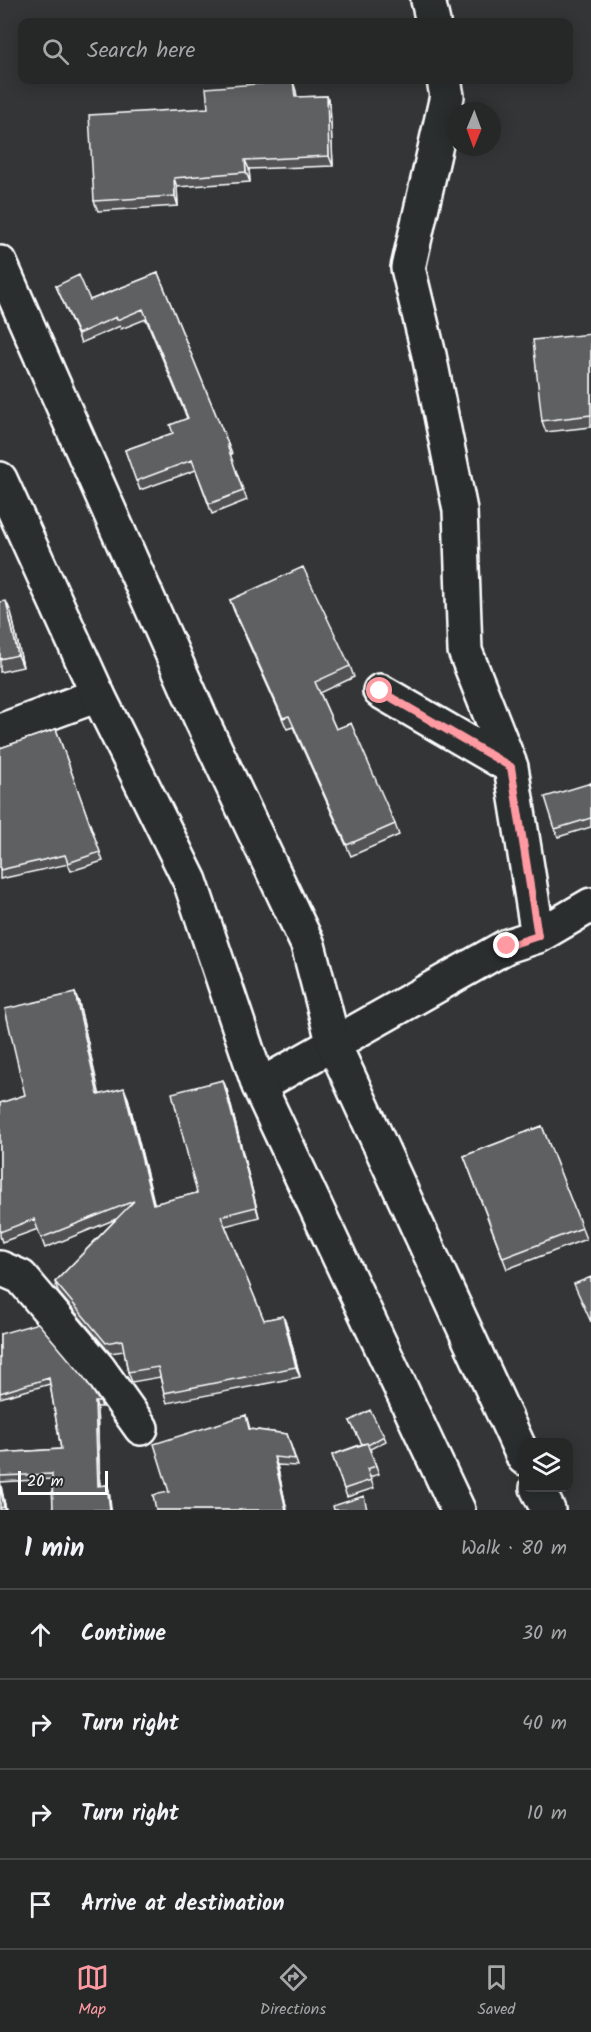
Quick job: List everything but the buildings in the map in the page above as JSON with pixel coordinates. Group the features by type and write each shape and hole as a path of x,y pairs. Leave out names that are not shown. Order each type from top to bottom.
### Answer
{"main road":[{"path":"428,0 432,18"},
{"path":"445,84 447,96 408,268 429,355 460,510 465,651 511,767 538,936"},
{"path":"0,263 191,697 308,945 334,1045 519,1447"},
{"path":"0,479 98,695 190,881 259,1086 458,1510"},
{"path":"380,691 511,767"},
{"path":"0,731 98,695"},
{"path":"259,1086 507,946 538,936 591,905"},
{"path":"0,1268 21,1277 99,1369 141,1428"},
{"path":"539,1492 548,1510"}],"route":[{"path":"380,691 511,767 538,936 507,946"}]}
